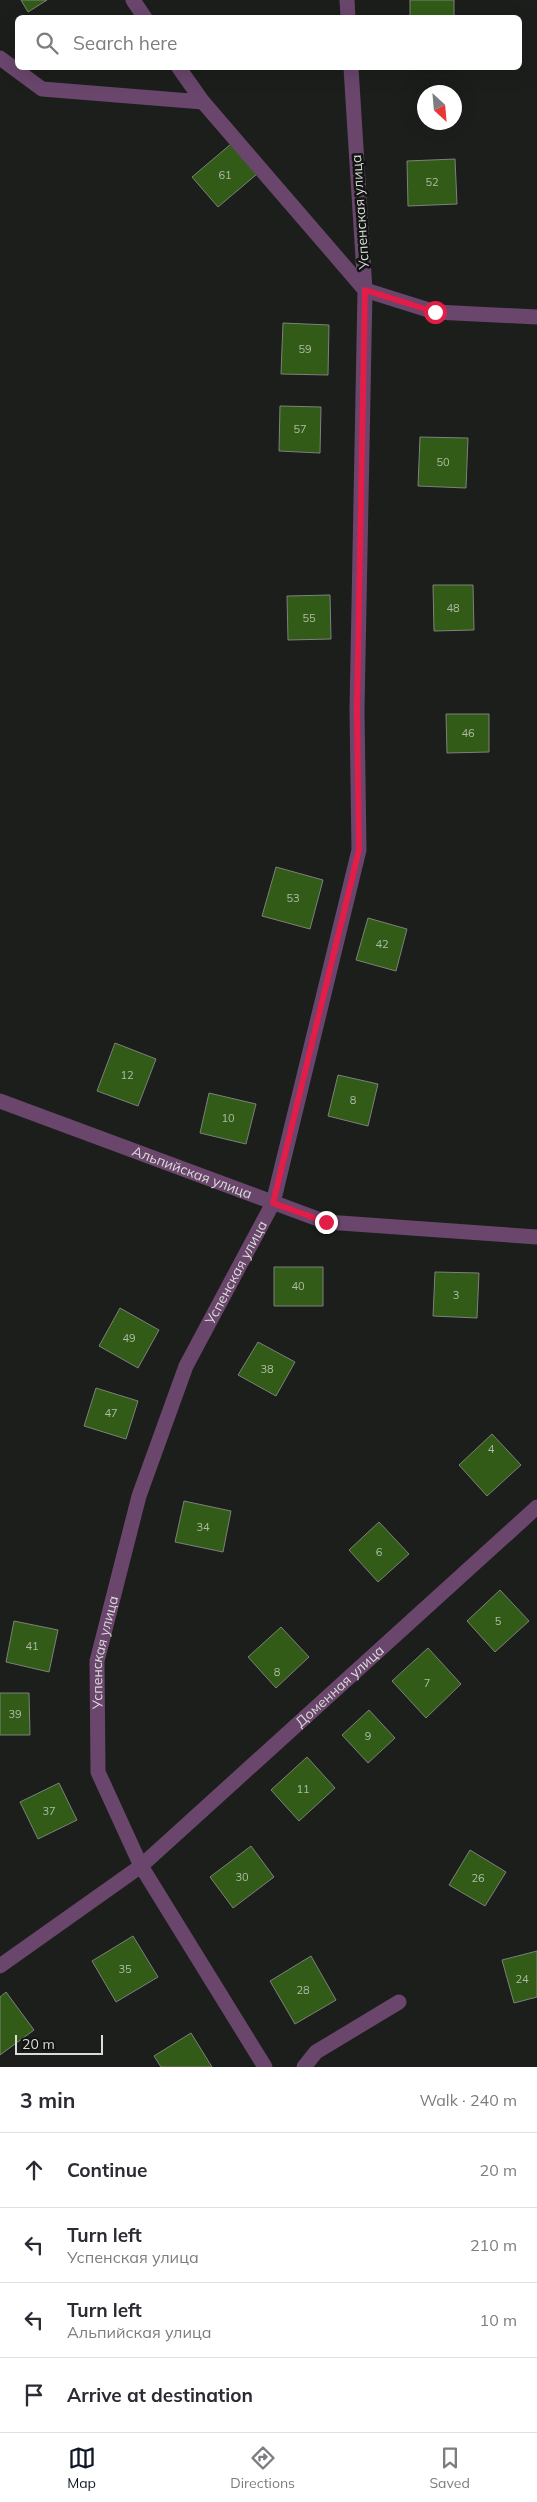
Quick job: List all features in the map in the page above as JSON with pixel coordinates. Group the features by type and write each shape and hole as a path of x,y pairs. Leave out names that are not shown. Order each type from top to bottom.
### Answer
{"street":[{"path":"133,0 143,15"},
{"path":"347,0 348,15"},
{"path":"0,58 15,69"},
{"path":"16,70 42,89 203,102"},
{"path":"180,70 203,102 365,290 435,312 537,317"},
{"name":"Успенская улица","path":"265,2067 141,1866 98,1772 96,1661 139,1496 186,1366 273,1203 359,850 357,710 365,290 351,70"},
{"name":"Альпийская улица","path":"0,1101 326,1222 537,1237"},
{"name":"Доменная улица","path":"0,1966 141,1866 537,1508"},
{"path":"304,2067 316,2052 399,2002"}],"building":[{"path":"21,0 47,0 28,12"},
{"path":"410,0 454,0 454,15 410,15"},
{"path":"231,144 257,174 218,207 192,177"},
{"path":"455,159 457,204 408,206 407,161"},
{"path":"283,323 329,325 328,375 281,374"},
{"path":"280,406 321,407 320,453 279,451"},
{"path":"420,437 468,438 466,488 418,486"},
{"path":"433,585 473,585 474,630 434,631"},
{"path":"330,595 331,639 288,640 287,596"},
{"path":"446,714 489,714 489,752 447,753"},
{"path":"276,867 323,880 310,929 262,916"},
{"path":"368,918 407,929 396,971 356,960"},
{"path":"115,1043 156,1059 138,1106 97,1091"},
{"path":"338,1075 378,1084 368,1126 328,1116"},
{"path":"209,1093 256,1104 246,1144 200,1133"},
{"path":"274,1267 323,1267 323,1306 274,1306"},
{"path":"435,1272 479,1273 477,1318 433,1316"},
{"path":"120,1308 159,1330 138,1368 99,1346"},
{"path":"258,1342 295,1362 276,1396 238,1375"},
{"path":"96,1388 138,1401 126,1439 84,1426"},
{"path":"492,1434 521,1465 487,1496 459,1465"},
{"path":"184,1501 231,1511 223,1552 175,1542"},
{"path":"379,1522 409,1554 378,1582 349,1550"},
{"path":"500,1590 529,1621 495,1652 467,1621"},
{"path":"14,1621 58,1630 49,1672 6,1662"},
{"path":"281,1627 309,1657 276,1688 248,1657"},
{"path":"428,1648 461,1684 426,1718 392,1681"},
{"path":"0,1693 29,1693 30,1735 0,1735"},
{"path":"369,1710 395,1738 368,1763 342,1735"},
{"path":"307,1757 335,1788 299,1821 271,1790"},
{"path":"59,1783 77,1820 38,1839 20,1802"},
{"path":"251,1846 274,1877 233,1908 210,1877"},
{"path":"470,1850 506,1872 485,1906 449,1885"},
{"path":"133,1936 158,1977 116,2002 92,1961"},
{"path":"537,1951 537,1997 514,2003 502,1960"},
{"path":"311,1956 336,2000 295,2024 270,1981"},
{"path":"6,1992 34,2030 0,2055 0,1997"},
{"path":"191,2033 212,2067 161,2067 154,2056"}],"route":[{"path":"326,1222 273,1203 359,850 357,710 365,290 435,312"}]}
